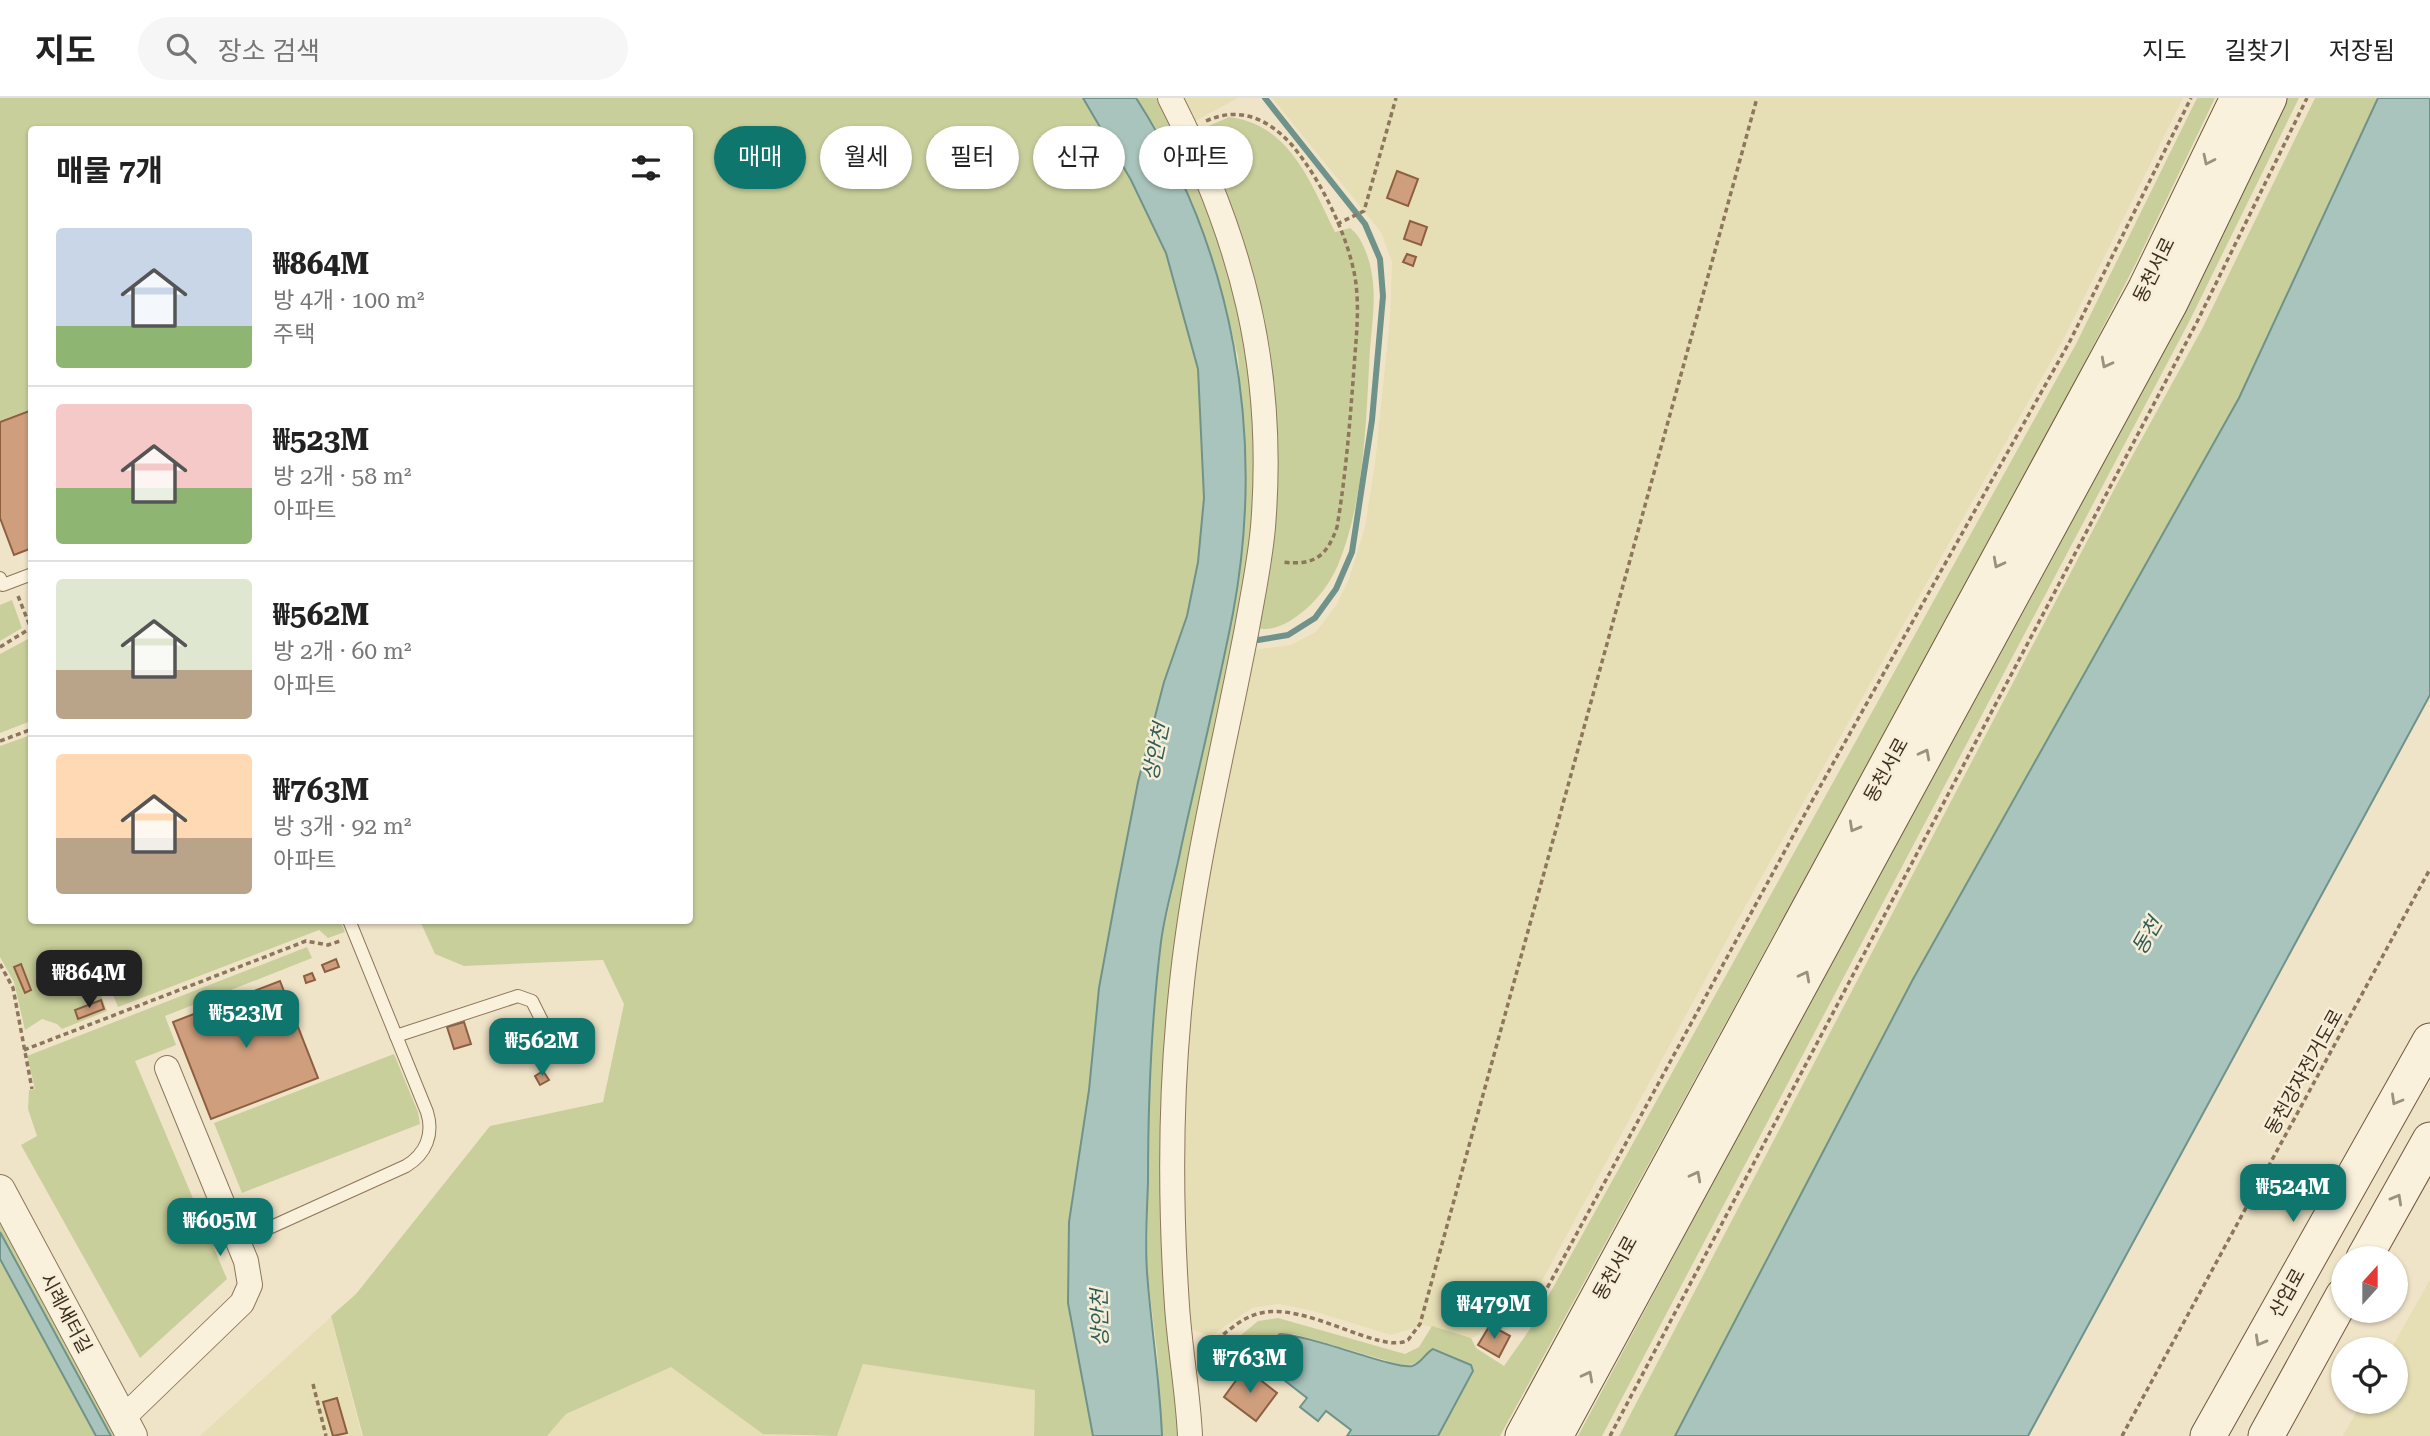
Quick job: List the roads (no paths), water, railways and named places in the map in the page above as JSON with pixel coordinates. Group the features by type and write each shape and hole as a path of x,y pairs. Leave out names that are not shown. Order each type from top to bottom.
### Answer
{"main road":[{"name":"동천서로","path":"1523,1436 2146,288 2238,98"},
{"name":"동천서로","path":"1555,1436 2171,303 2269,98"},
{"name":"산업로","path":"2208,1436 2430,1041"},
{"path":"2371,1246 2430,1140"},
{"path":"2266,1436 2331,1318"}],"street":[{"path":"1170,98 1227,223 1252,317 1265,421 1266,473 1259,559 1240,676 1199,869 1181,989 1174,1082 1172,1199 1190,1436"},
{"path":"128,1427 246,1297 249,1273 167,1068"},
{"name":"시례새터길","path":"0,1190 128,1427"}],"lane":[{"path":"6,580 28,575"},
{"path":"238,1242 406,1166 420,1156 427,1144 430,1120 351,924"},
{"path":"396,1036 518,996 532,1001 542,1021"}],"water":[{"name":"상안천","path":"1083,98 1136,98 1152,126 1139,126 1139,189 1185,189 1218,281 1234,346 1243,412 1246,479 1242,546 1233,613 1165,919 1155,1002 1149,1092 1146,1250 1162,1436 1093,1436 1068,1303 1069,1222 1089,1090 1099,988 1138,782 1164,682 1187,616 1198,562 1204,498 1198,369 1166,253 1125,170 1125,126 1099,126"},
{"name":"동천","path":"2378,98 2430,98 2430,695 2028,1436 1675,1436 1912,981 2239,398"},
{"path":"0,1232 111,1436 96,1436 0,1259"},
{"path":"1280,1334 1403,1366 1415,1365 1433,1349 1471,1365 1473,1371 1438,1436 1347,1436 1351,1430 1326,1411 1318,1421 1300,1407 1307,1398 1252,1355"}],"waterway":[{"path":"1258,640 1288,635 1315,618 1336,589 1352,552 1372,420 1383,296 1380,259 1365,224 1265,98"}]}
